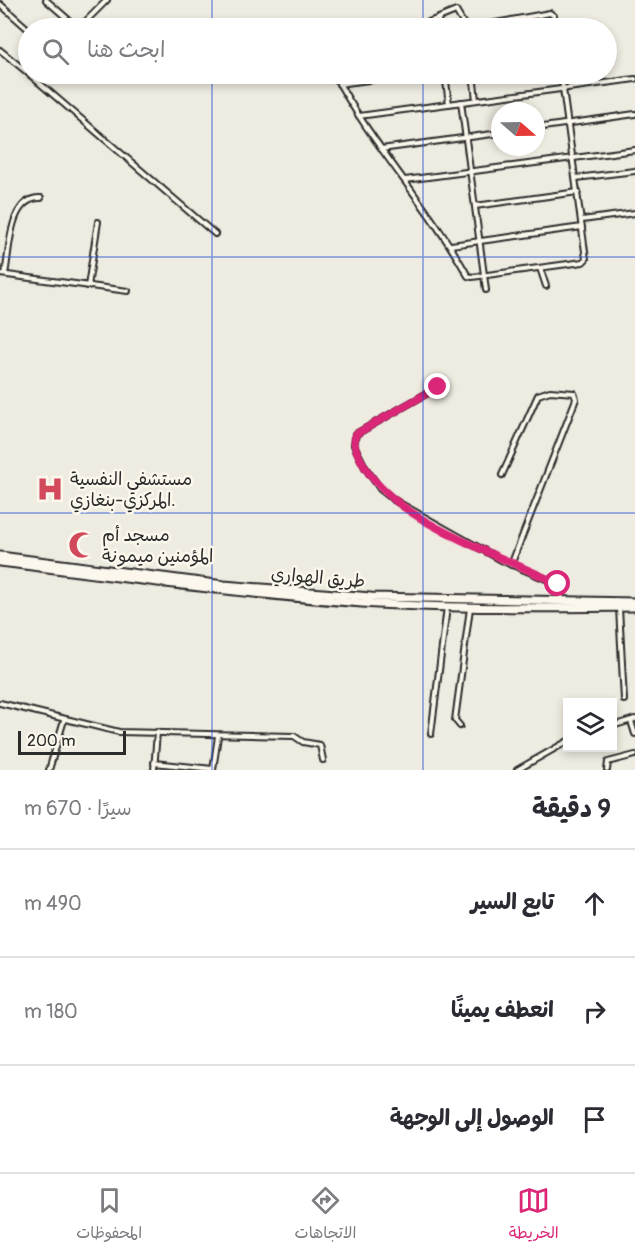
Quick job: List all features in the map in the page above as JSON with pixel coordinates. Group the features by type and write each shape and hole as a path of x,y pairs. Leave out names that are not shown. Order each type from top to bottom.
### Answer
{"highway":[{"name":"طريق الهواري","path":"0,556 223,587 371,597 635,602"},
{"name":"طريق الهواري","path":"0,562 362,603 470,607 635,607"}],"street":[{"path":"46,0 67,18"},
{"path":"96,0 102,5"},
{"path":"89,18 107,0"},
{"path":"0,4 18,20"},
{"path":"440,18 457,11 461,18"},
{"path":"522,18 550,13 553,18"},
{"path":"0,50 18,64"},
{"path":"617,82 635,79"},
{"path":"42,84 215,234"},
{"path":"339,84 358,116 451,245 469,277 585,261 582,220 563,84"},
{"path":"446,84 448,104"},
{"path":"474,84 476,100"},
{"path":"358,116 600,84"},
{"path":"461,102 486,290"},
{"path":"545,127 635,114"},
{"path":"381,149 491,134"},
{"path":"405,180 635,150"},
{"path":"576,178 635,171"},
{"path":"475,206 578,192"},
{"path":"41,198 27,200 18,211 3,274 128,291"},
{"path":"582,220 635,213"},
{"path":"88,286 98,222"},
{"path":"451,245 582,227"},
{"path":"540,268 546,286"},
{"path":"438,387 358,432 354,437 354,445 371,478 387,496 465,542 558,584 562,589 561,602"},
{"path":"502,475 538,395 550,391 573,392 576,399 511,564"},
{"path":"431,734 447,606"},
{"path":"460,726 455,720 470,607"},
{"path":"618,607 624,700"},
{"path":"0,703 119,732 294,736 305,742 320,745 324,760"},
{"path":"49,770 64,720"},
{"path":"617,725 633,720 635,734"},
{"path":"154,770 157,732"},
{"path":"154,763 213,770 218,736"},
{"path":"517,770 563,743"},
{"path":"607,770 608,762 634,755 635,763"}],"place":[{"name":"مستشفي النفسية المركزي-بنغازي.","path":"50,489"},
{"name":"مسجد أم المؤمنين ميمونة","path":"82,545"}],"route":[{"path":"438,387 356,434 354,442 371,478 387,496 400,505 465,542 558,584"}]}
